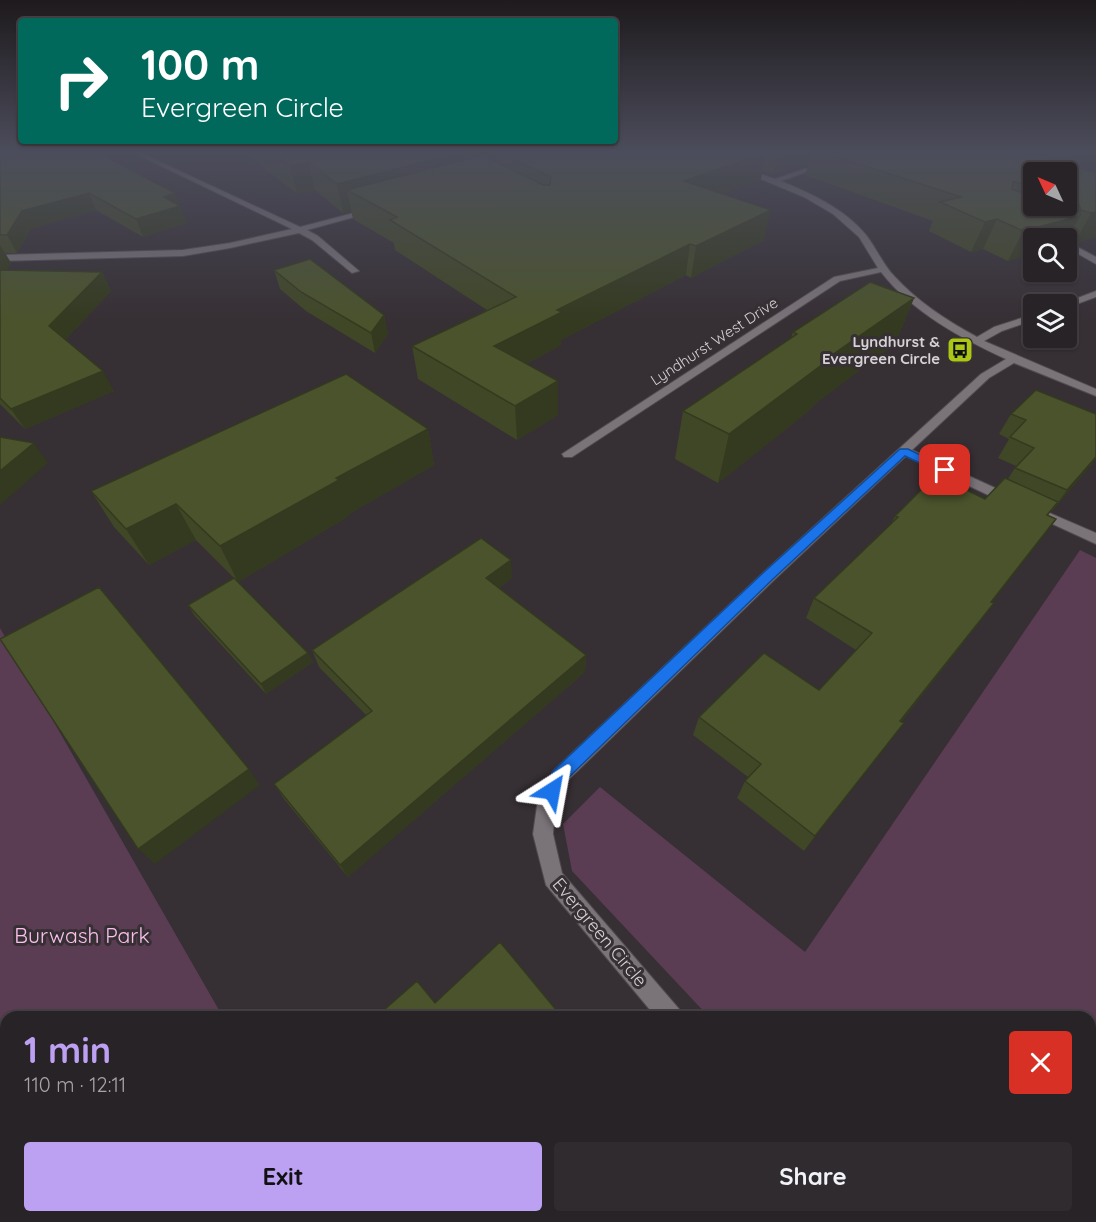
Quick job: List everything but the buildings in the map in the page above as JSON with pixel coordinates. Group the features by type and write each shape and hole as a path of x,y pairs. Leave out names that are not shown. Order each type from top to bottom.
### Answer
{"street":[{"path":"256,209 315,238 355,270"},
{"path":"0,258 182,253 251,243 372,209"},
{"path":"830,209 861,235 884,269 925,308 976,341 1012,360 1096,393"},
{"path":"1077,250 1096,261"},
{"name":"Lyndhurst West Drive","path":"568,454 837,279 884,269"},
{"path":"1077,301 1096,294"},
{"path":"976,341 998,329 1023,321"},
{"name":"Evergreen Circle","path":"666,1011 553,878 543,834 546,806 559,777 769,576 985,376 1012,360"},
{"path":"904,451 1096,539"}],"green space":[{"path":"1080,550 1096,558 1096,1011 703,1011 572,871 563,824 600,787 805,952"},
{"name":"Burwash Park","path":"0,628 220,1011 0,1011"}],"place":[{"name":"Lyndhurst & Evergreen Circle","path":"960,350"}],"route":[{"path":"552,791 559,777 687,657 769,576 904,451 945,470"}]}
